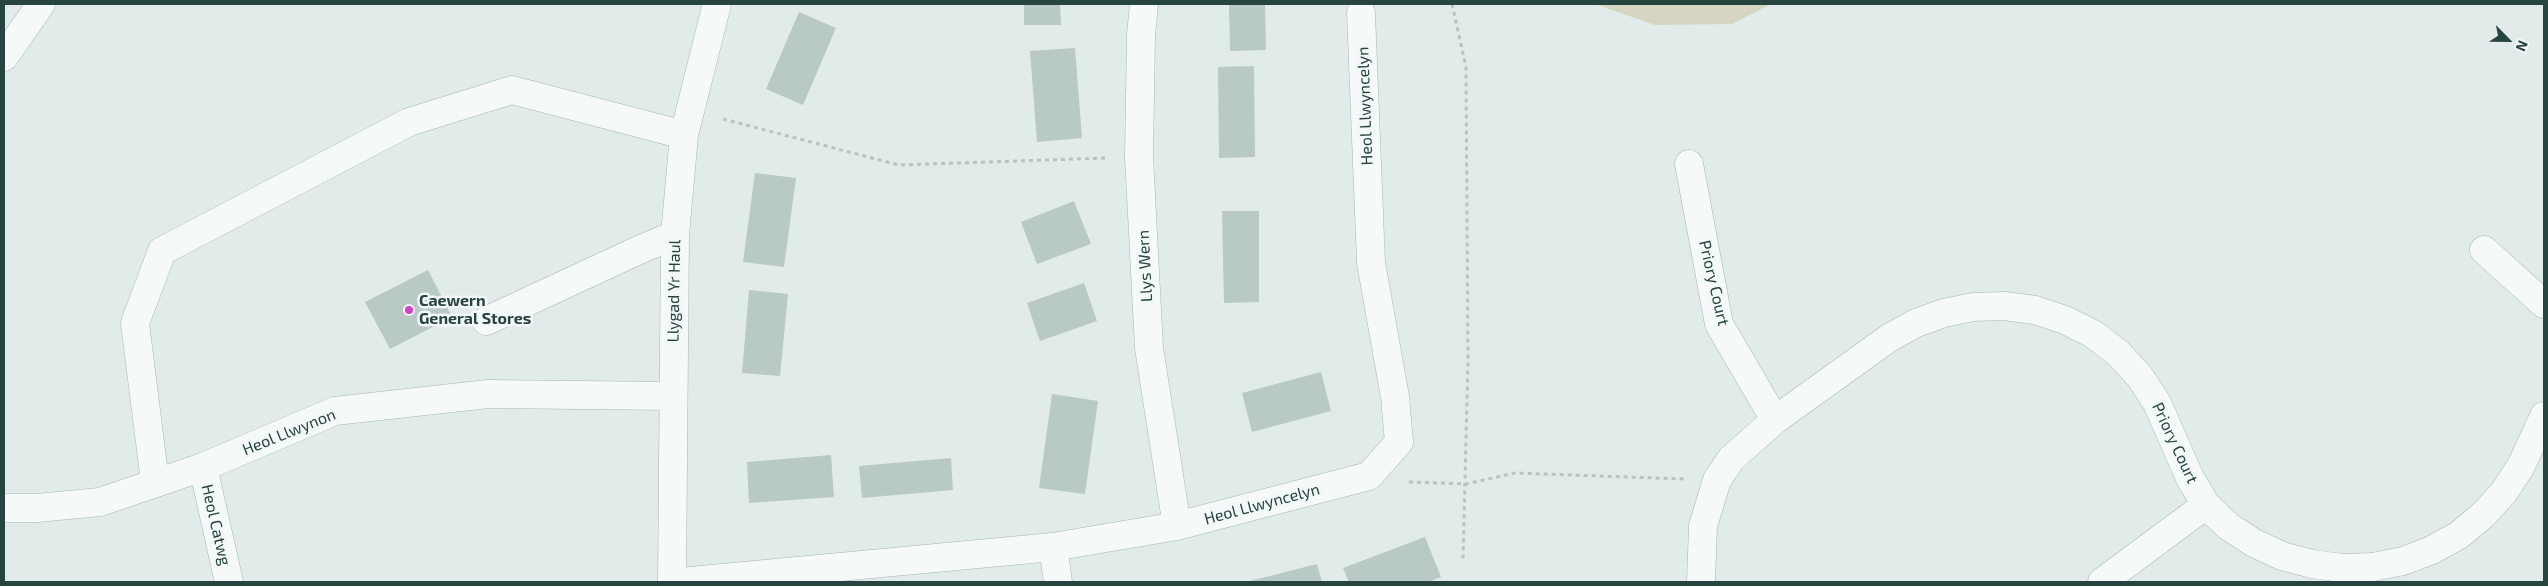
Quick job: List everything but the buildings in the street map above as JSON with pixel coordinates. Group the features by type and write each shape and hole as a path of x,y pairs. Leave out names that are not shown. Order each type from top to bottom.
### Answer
{"street":[{"path":"4,57 41,4"},
{"name":"Llygad Yr Haul","path":"672,582 672,396 675,235 687,123 717,4"},
{"name":"Llys Wern","path":"1144,4 1141,35 1139,157 1149,348 1177,526"},
{"name":"Heol Llwyncelyn","path":"680,582 1053,547 1177,526 1369,476 1399,442 1395,397 1371,263 1361,13"},
{"path":"155,482 135,323 162,250 409,122 512,90 687,123"},
{"name":"Priory Court","path":"1689,164 1720,324 1775,420"},
{"path":"486,321 675,235"},
{"path":"2484,250 2544,304"},
{"name":"Priory Court","path":"1701,582 1703,526 1717,480 1731,459 1775,420 1889,338 1916,323 1944,313 1973,307 2004,306 2035,310 2065,320 2094,334 2118,353 2140,377 2157,403 2190,478 2206,505 2228,526 2254,543 2289,558 2312,564 2342,568 2373,567 2403,561 2432,550 2459,535 2483,515 2504,492 2522,466 2544,416"},
{"name":"Heol Llwynon","path":"4,508 37,508 100,502 155,482 202,468 334,412 488,394 672,396"},
{"name":"Heol Catwg","path":"202,468 230,582"},
{"path":"2102,582 2206,505"},
{"path":"1053,547 1058,582"}],"path":[{"path":"1452,4 1466,67 1466,484 1463,560"},
{"path":"687,123 899,165 1139,157"},
{"path":"1369,476 1414,482 1466,484 1515,473 1717,480"}],"green space":[{"path":"1595,4 1771,4 1732,24 1655,25"}],"place":[{"name":"Caewern General Stores","path":"409,310"}]}
